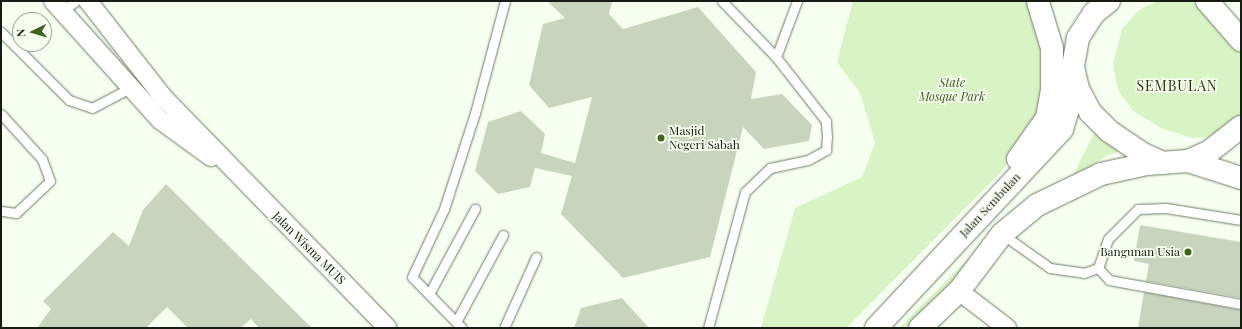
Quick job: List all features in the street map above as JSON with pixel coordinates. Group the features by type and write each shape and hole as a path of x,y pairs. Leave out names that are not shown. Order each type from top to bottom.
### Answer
{"main road":[{"path":"1038,1 1073,67 1090,112 1128,144 1164,163"},
{"path":"1003,189 1016,161 1047,118 1052,89 1052,48 1038,1"},
{"name":"Jalan Sembulan","path":"876,328 1003,189 1062,129 1071,100 1073,67 1078,38 1085,25 1109,1"},
{"path":"1207,1 1241,40"},
{"path":"920,328 959,291 1002,234 1037,205 1100,174 1164,163 1188,161 1210,150 1241,127"},
{"path":"1188,161 1241,178"},
{"path":"959,291 954,260 982,223 986,209"}],"street":[{"path":"88,1 143,68 163,97 229,168"},
{"path":"64,4 130,88 160,120 229,168"},
{"name":"Jalan Wisma MUIS","path":"229,168 388,328"},
{"path":"959,291 1006,328"}],"lane":[{"path":"503,234 459,325 412,277 444,209 476,113 506,1"},
{"path":"708,328 744,192 770,168 808,160 826,150 826,121 776,57 722,1"},
{"path":"776,57 798,1"},
{"path":"1,32 69,100 92,108 130,88"},
{"path":"1,114 42,159 50,181 16,213 1,211"},
{"path":"1098,268 1108,239 1138,209 1166,208 1241,220"},
{"path":"429,294 475,209"},
{"path":"1002,234 1050,268 1084,273 1098,268"},
{"path":"504,328 536,257"},
{"path":"1098,268 1109,280 1241,304"}],"green space":[{"name":"State Mosque Park","path":"853,1 1032,1 1055,62 1050,110 999,174 846,328 761,328 795,208 862,177 875,143 860,93 837,62"},
{"path":"1157,1 1195,1 1205,5 1241,39 1241,120 1216,137 1193,138 1163,129 1133,111 1118,90 1113,65 1122,29 1139,10"},
{"path":"1103,116 1133,148 1108,155 1072,177"},
{"path":"968,259 962,284 915,328 899,328"}],"building":[{"name":"Masjid Negeri Sabah","path":"547,1 612,1 609,14 623,29 698,7 756,72 751,99 782,94 812,125 809,141 764,149 743,127 710,257 623,278 561,214 572,176 535,168 530,187 498,194 475,171 488,122 521,111 545,134 541,153 575,163 592,97 549,108 529,85 543,24 565,18"},
{"path":"166,184 312,328 259,328 251,319 240,328 188,328 167,307 146,328 37,328 51,309 43,301 113,232 129,246 143,210"},
{"name":"Bangunan Usia","path":"1140,225 1241,242 1241,298 1146,281 1149,264 1134,261"},
{"path":"1144,292 1241,310 1241,328 1138,328"},
{"path":"622,298 649,328 574,328 581,308"}],"place":[{"name":"Masjid Negeri Sabah","path":"661,138"},
{"name":"Bangunan Usia","path":"1188,252"}],"district":[{"name":"SEMBULAN","path":"1177,86"}]}
